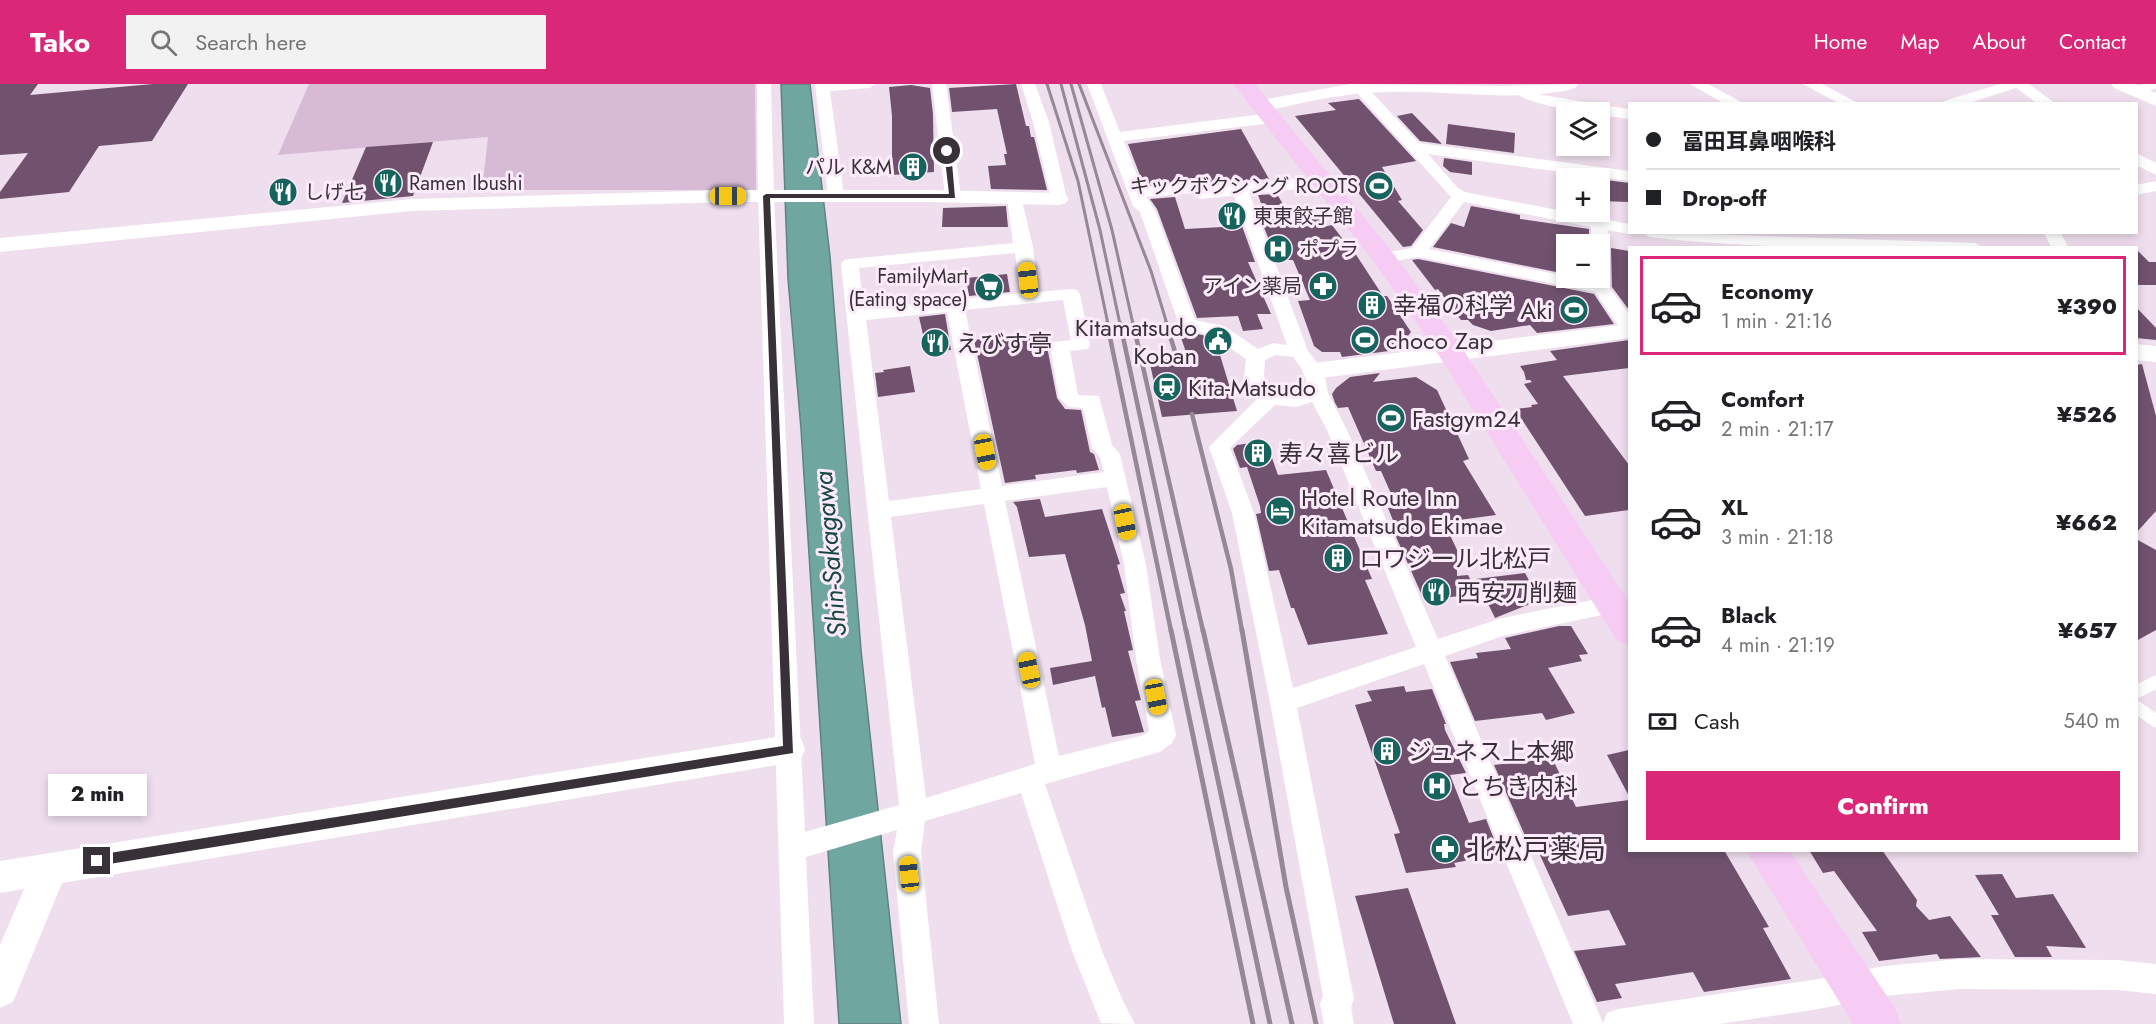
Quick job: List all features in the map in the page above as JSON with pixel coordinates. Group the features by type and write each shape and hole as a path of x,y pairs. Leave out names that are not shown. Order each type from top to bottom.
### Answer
{"highway":[{"path":"1244,84 1384,258 1452,354 1621,618"},
{"path":"1767,852 1879,1024"}],"street":[{"path":"765,84 766,196 799,1024"},
{"path":"836,196 822,86 869,84"},
{"path":"939,84 953,196"},
{"path":"0,245 412,205 766,196 953,196 1059,199 1048,150 1028,84"},
{"path":"1094,84 1141,206 1147,210 1188,325 1205,325 1229,336 1256,357"},
{"path":"1115,137 1266,112 1385,85 1522,92 1565,84"},
{"path":"1697,84 1734,102"},
{"path":"1810,84 1846,102"},
{"path":"1956,102 2017,84 2046,102"},
{"path":"2128,88 2156,100"},
{"path":"1361,89 1452,191 1460,196 1628,229"},
{"path":"1522,92 1538,99 1628,114"},
{"path":"1414,147 1628,176"},
{"path":"2138,159 2156,170"},
{"path":"1136,193 1198,188 1201,193 1322,182"},
{"path":"2138,190 2156,186"},
{"path":"1240,190 1299,352 1316,382 1337,430 1588,1024"},
{"path":"1418,252 1460,196"},
{"path":"1015,199 1030,297"},
{"path":"1599,224 1599,234"},
{"path":"1669,234 1708,238 1934,246"},
{"path":"924,1024 907,852 913,814 912,793 881,510 850,264 1024,247"},
{"path":"1384,258 1418,252 1556,279"},
{"path":"1601,288 1628,328"},
{"path":"793,848 1151,744 1163,735 1148,659 1135,565 1110,454 1102,448 1092,401 1076,402 1070,398 1059,346 1081,345 1071,294 856,315"},
{"path":"955,305 993,495 1039,775 1087,951 1112,1012 1120,1024"},
{"path":"1256,357 1254,378 1270,398 1296,400 1316,382 1452,354 1628,329"},
{"path":"1256,357 1273,349 1299,352"},
{"path":"1270,398 1219,447 1243,513 1283,702 1339,999 1335,1004 1339,1024"},
{"path":"881,510 1116,478"},
{"path":"1283,702 1502,627 1621,618"},
{"path":"0,876 789,750"},
{"path":"0,989 51,868"},
{"path":"1618,1024 1854,988 1884,981 1959,974 2117,975 2156,979"}],"lane":[{"path":"2128,88 2156,84"},
{"path":"2138,691 2156,682"},
{"path":"2138,708 2156,721"}],"shaded area":[{"path":"309,84 755,84 756,190 482,190 488,137 278,155"}],"water":[{"name":"Shin-Sakagawa","path":"781,84 810,84 830,256 861,650 901,1024 839,1024 801,429 788,279"}],"building":[{"path":"0,84 38,84 30,95 153,84 188,84 152,141 99,146 69,192 0,199 0,192 28,153 0,155"},
{"path":"1016,84 1026,126 1029,126 1031,137 1034,137 1047,190 991,189 988,166 1006,165 1004,154 1007,154 997,109 952,112 949,88"},
{"path":"911,85 930,88 934,172 892,175 892,116 889,87"},
{"path":"1359,99 1416,161 1382,167 1402,200 1398,201 1423,230 1411,246 1403,247 1295,116 1336,110 1328,103"},
{"path":"1412,113 1442,144 1420,141 1397,116"},
{"path":"1448,124 1515,133 1514,153 1446,144"},
{"path":"1241,129 1269,179 1144,186 1128,144"},
{"path":"433,142 413,196 342,203 366,147"},
{"path":"1444,158 1472,162 1472,175 1450,172 1443,166"},
{"path":"1610,180 1628,183 1628,202 1610,201"},
{"path":"1277,194 1284,206 1292,206 1294,209 1313,208 1314,212 1318,212 1323,227 1332,225 1353,250 1383,296 1387,296 1411,332 1397,350 1342,357 1340,352 1322,352 1314,346 1298,301 1310,300 1293,260 1277,260 1263,225 1269,225 1258,195"},
{"path":"1175,197 1185,229 1242,226 1255,262 1248,262 1271,314 1257,314 1263,329 1243,331 1238,316 1197,318 1157,209 1150,199"},
{"path":"1006,206 1008,227 942,227 943,208"},
{"path":"1471,206 1520,215 1520,219 1589,229 1589,234 1556,234 1556,272 1433,247 1451,223 1464,227"},
{"path":"1611,248 1628,251 1628,309 1612,287"},
{"path":"2138,251 2149,262 2156,262 2156,285 2138,285"},
{"path":"1418,259 1594,294 1614,324 1537,333 1530,325 1491,331 1473,325 1468,320 1461,320 1412,260"},
{"path":"1007,274 1010,292 969,296 966,278"},
{"path":"2138,309 2156,328 2156,340 2138,338"},
{"path":"945,314 951,350 927,352 919,317"},
{"path":"1178,329 1206,336 1212,356 1220,355 1237,411 1162,417 1149,360 1188,358"},
{"path":"1044,331 1057,398 1065,409 1081,410 1090,452 1094,454 1099,470 1035,475 1036,479 1005,483 974,340"},
{"path":"1628,340 1628,368 1563,376 1628,464 1628,510 1585,516 1515,409 1538,404 1524,384 1532,382 1526,380 1520,366 1557,360 1550,351"},
{"path":"2142,364 2156,416 2156,511 2138,531 2138,365"},
{"path":"910,366 915,392 878,397 875,373"},
{"path":"1380,373 1373,382 1416,377 1437,390 1469,459 1463,461 1496,515 1444,522 1457,550 1457,576 1468,575 1478,594 1424,600 1393,530 1397,530 1388,508 1397,507 1381,471 1376,471 1348,407 1338,408 1335,403 1332,394 1350,377"},
{"path":"1266,441 1278,475 1326,470 1372,579 1365,580 1388,634 1308,645 1294,608 1291,608 1279,570 1269,571 1256,514 1261,513 1260,506 1247,467 1240,468 1233,449 1237,445"},
{"path":"1040,499 1045,517 1102,509 1120,564 1117,565 1125,593 1120,594 1126,611 1124,611 1133,650 1128,651 1141,700 1135,701 1144,732 1112,737 1105,707 1102,708 1095,676 1053,685 1050,668 1092,661 1085,625 1065,554 1029,557 1017,507 1013,502"},
{"path":"2138,540 2156,550 2156,630 2138,640"},
{"path":"1525,573 1540,600 1495,618 1476,579"},
{"path":"1559,626 1571,626 1588,654 1579,655 1582,661 1548,668 1575,713 1546,720 1542,713 1475,721 1450,662 1478,658 1476,653 1511,649 1505,638"},
{"path":"1404,686 1406,692 1432,689 1446,724 1444,724 1445,730 1466,773 1450,775 1469,823 1486,819 1500,854 1454,863 1456,867 1406,873 1394,834 1400,833 1355,705 1372,701 1367,691"},
{"path":"1628,750 1628,794 1607,755"},
{"path":"1552,758 1576,807 1628,800 1628,852 1725,852 1769,927 1763,928 1791,979 1704,992 1693,972 1615,984 1622,998 1597,1002 1574,951 1626,945 1609,910 1568,916 1539,853 1533,854 1494,765"},
{"path":"1810,852 1883,852 1917,900 1916,906 1929,920 1950,916 1981,957 1940,959 1937,954 1879,961 1862,932 1877,931 1834,871 1823,873"},
{"path":"2002,874 2016,898 2053,894 2086,948 2046,946 2052,957 2015,957 1991,915 1999,915 1975,875"},
{"path":"1408,888 1456,1024 1394,1024 1355,896"}],"railway":[{"path":"1047,84 1078,181 1108,324"},
{"path":"1061,84 1100,230 1120,324"},
{"path":"1071,84 1112,230 1133,324"},
{"path":"1079,84 1151,271 1167,324"},
{"path":"1107,323 1171,631"},
{"path":"1120,323 1186,631"},
{"path":"1133,323 1203,631"},
{"path":"1166,323 1177,358"},
{"path":"1192,414 1231,569 1242,631"},
{"path":"1171,630 1253,1024"},
{"path":"1186,630 1270,1024"},
{"path":"1203,630 1292,1024"},
{"path":"1242,630 1286,887 1316,1024"}],"place":[{"name":"パル K&M","path":"913,167"},
{"name":"Ramen Ibushi","path":"388,183"},
{"name":"キックボクシング ROOTS","path":"1379,186"},
{"name":"しげ七","path":"283,192"},
{"name":"東東餃子館","path":"1232,216"},
{"name":"ポプラ","path":"1278,249"},
{"name":"アイン薬局","path":"1323,286"},
{"name":"FamilyMart (Eating space)","path":"989,287"},
{"name":"幸福の科学","path":"1372,305"},
{"name":"Aki","path":"1574,310"},
{"name":"choco Zap","path":"1365,340"},
{"name":"Kitamatsudo Koban","path":"1218,341"},
{"name":"えびす亭","path":"935,343"},
{"name":"Kita-Matsudo","path":"1167,387"},
{"name":"Fastgym24","path":"1391,418"},
{"name":"寿々喜ビル","path":"1258,453"},
{"name":"Hotel Route Inn Kitamatsudo Ekimae","path":"1280,511"},
{"name":"ロワジール北松戸","path":"1338,558"},
{"name":"西安刀削麺","path":"1436,592"},
{"name":"ジュネス上本郷","path":"1387,751"},
{"name":"とちき内科","path":"1437,786"},
{"name":"北松戸薬局","path":"1445,849"}],"route":[{"path":"97,861 789,750 766,196 953,196 947,151"}]}
